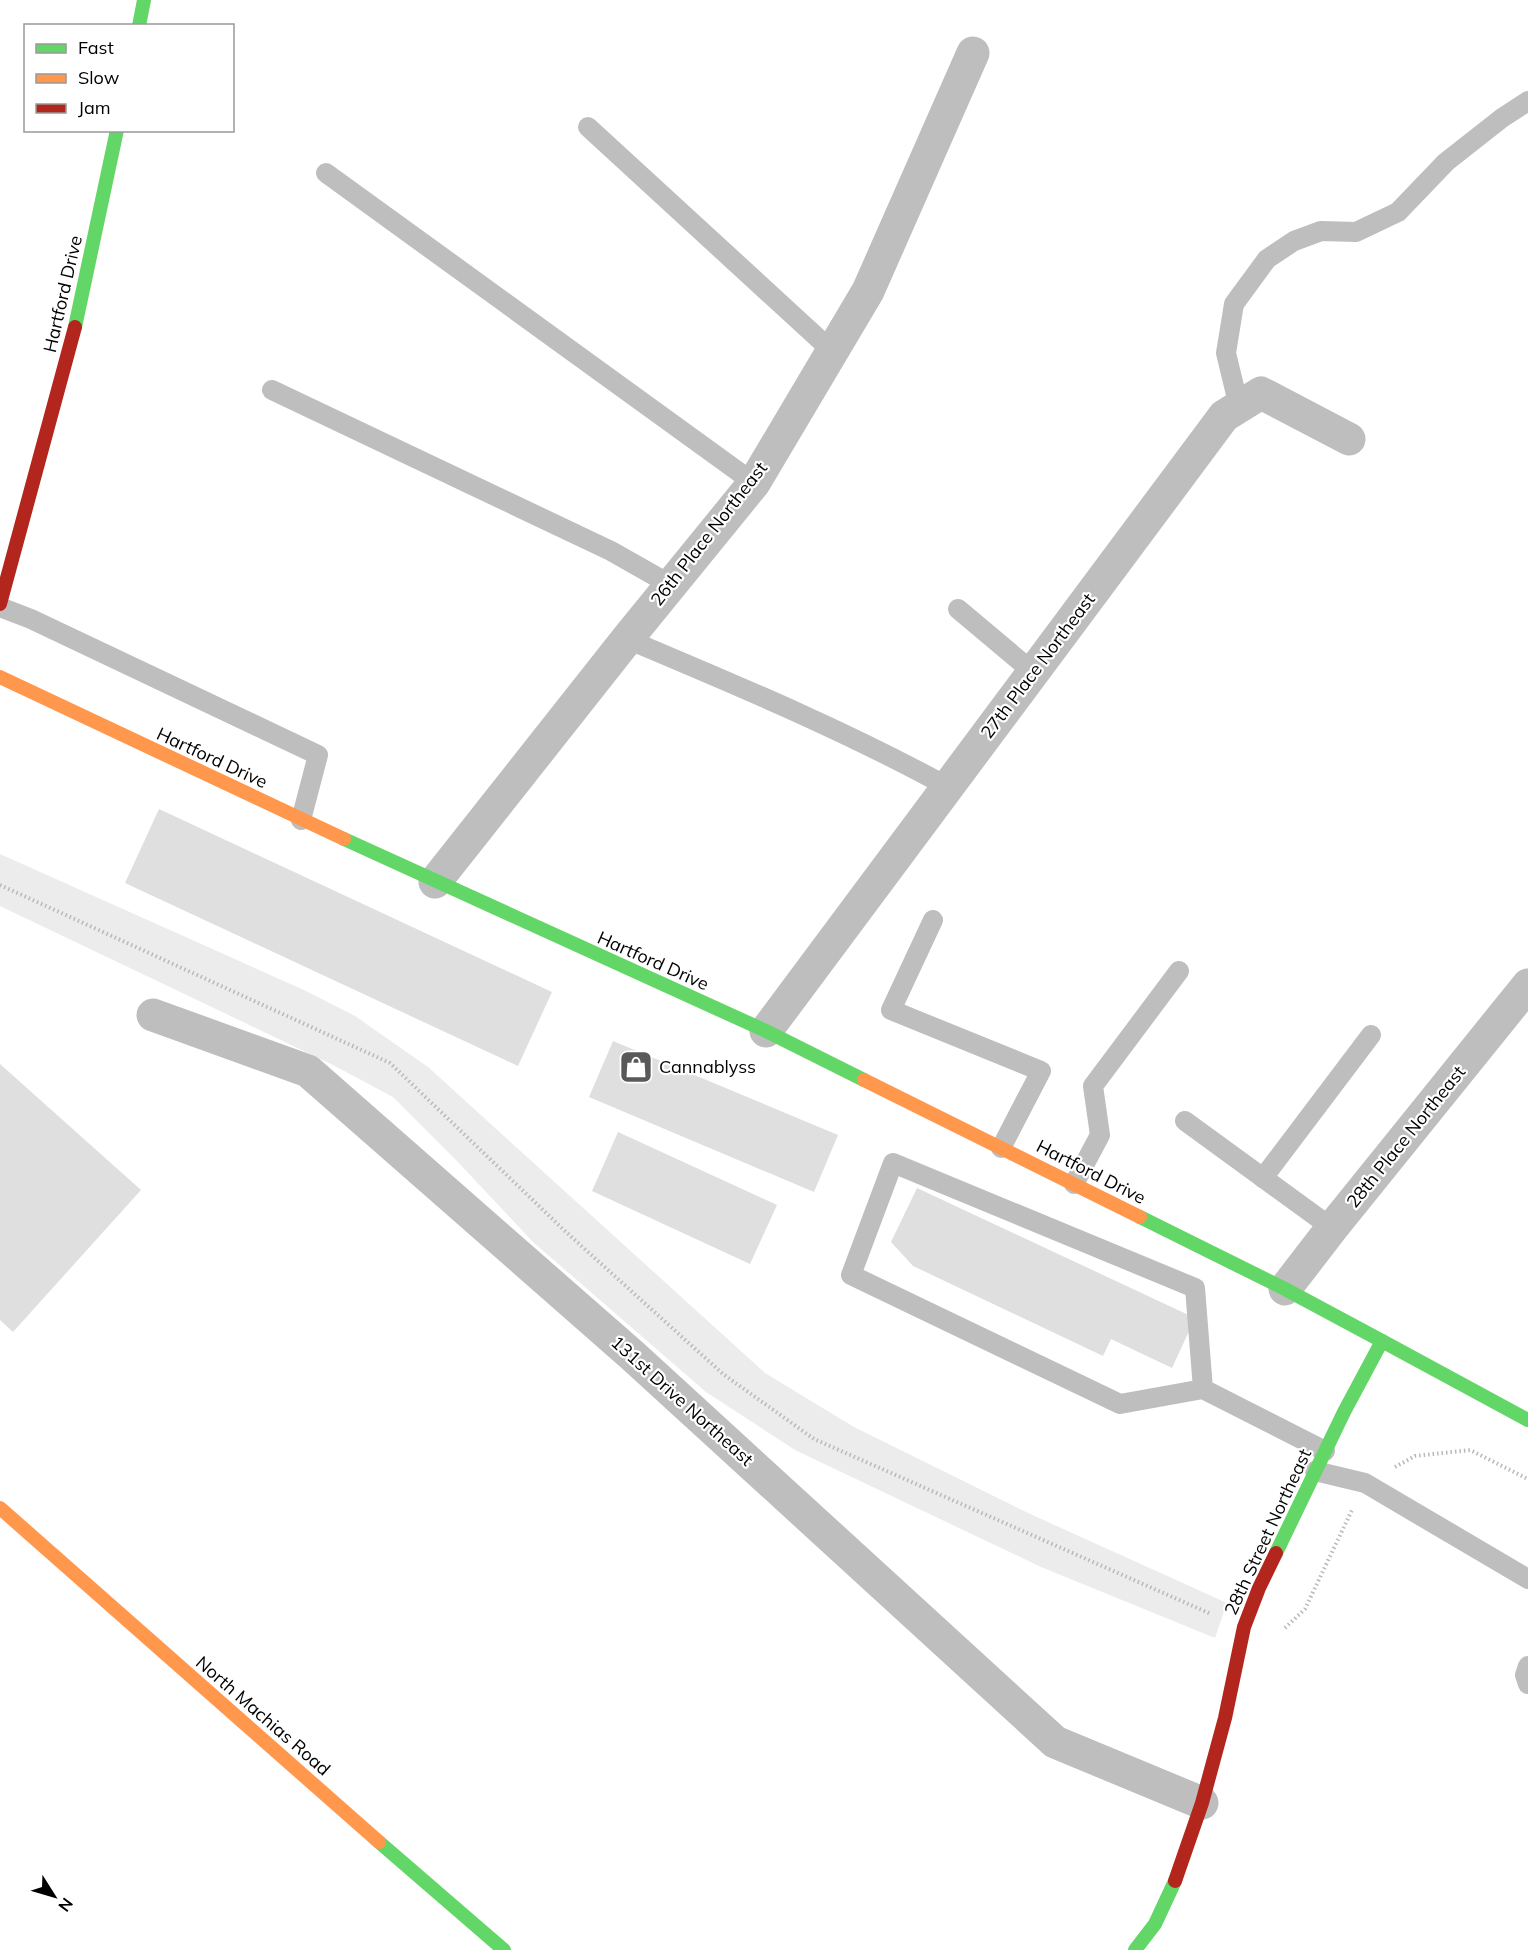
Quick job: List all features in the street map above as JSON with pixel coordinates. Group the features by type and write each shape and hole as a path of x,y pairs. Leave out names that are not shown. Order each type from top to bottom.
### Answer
{"main road":[{"path":"139,24 144,0"},
{"name":"Hartford Drive","path":"0,605 77,321 117,132"},
{"name":"Hartford Drive","path":"0,677 435,882 766,1031 1285,1289"},
{"path":"1285,1289 1528,1420"},
{"name":"28th Street Northeast","path":"1135,1950 1155,1924 1177,1877 1202,1803 1226,1718 1244,1627 1259,1588 1315,1471 1382,1341"},
{"name":"North Machias Road","path":"1,1512 504,1950"}],"street":[{"name":"26th Place Northeast","path":"435,882 754,483 868,291 973,53"},
{"name":"27th Place Northeast","path":"766,1031 1224,416 1261,393 1349,439"},
{"name":"28th Place Northeast","path":"1285,1289 1528,986"},
{"name":"131st Drive Northeast","path":"153,1015 308,1071 633,1356 1055,1742 1202,1803"}],"lane":[{"path":"1239,407 1226,353 1234,304 1267,259 1293,241 1321,231 1356,232 1398,212 1446,162 1502,118 1528,102"},
{"path":"588,127 832,351"},
{"path":"326,173 754,483"},
{"path":"272,390 611,551 671,585"},
{"path":"0,605 318,755 301,820"},
{"path":"958,609 1033,672"},
{"path":"627,639 785,706 893,757 948,787"},
{"path":"933,920 891,1010 1041,1071 1001,1148"},
{"path":"1074,1184 1100,1135 1093,1086 1179,970"},
{"path":"1263,1178 1371,1035"},
{"path":"1185,1121 1332,1228"},
{"path":"1203,1389 1195,1288 893,1163 851,1275 1120,1404 1203,1389 1325,1451"},
{"path":"1315,1471 1365,1483 1528,1579"},
{"path":"1528,1666 1525,1674 1528,1684"}],"path":[{"path":"0,885 390,1063 566,1232 723,1374 814,1439 1244,1627 1279,1633 1305,1609 1365,1483 1415,1456 1470,1450 1528,1479"}],"shaded area":[{"path":"0,854 304,990 355,1016 428,1067 765,1373 854,1427 1028,1513 1227,1603 1215,1638 1041,1567 795,1450 706,1392 533,1242 393,1097 331,1064 0,906"}],"building":[{"path":"159,809 552,992 518,1066 125,883"},
{"path":"613,1041 838,1135 814,1192 589,1097"},
{"path":"0,1064 141,1190 13,1332 0,1320"},
{"path":"618,1132 777,1205 750,1264 592,1191"},
{"path":"917,1188 1195,1318 1172,1368 1111,1339 1103,1356 913,1266 891,1242"}],"traffic: fast":[{"path":"139,24 144,0"},
{"path":"75,327 117,132"},
{"path":"344,839 766,1031 864,1080"},
{"path":"1140,1217 1285,1289 1382,1341 1344,1412 1276,1553"},
{"path":"1382,1341 1528,1420"},
{"path":"379,1842 504,1950"},
{"path":"1135,1950 1155,1924 1175,1881"}],"traffic: slow":[{"path":"0,677 344,839"},
{"path":"864,1080 1140,1217"},
{"path":"0,1508 379,1842"}],"traffic: jam":[{"path":"0,604 75,327"},
{"path":"1175,1881 1202,1803 1225,1718 1244,1627 1276,1553"}],"place":[{"name":"Cannablyss","path":"636,1067"}]}
